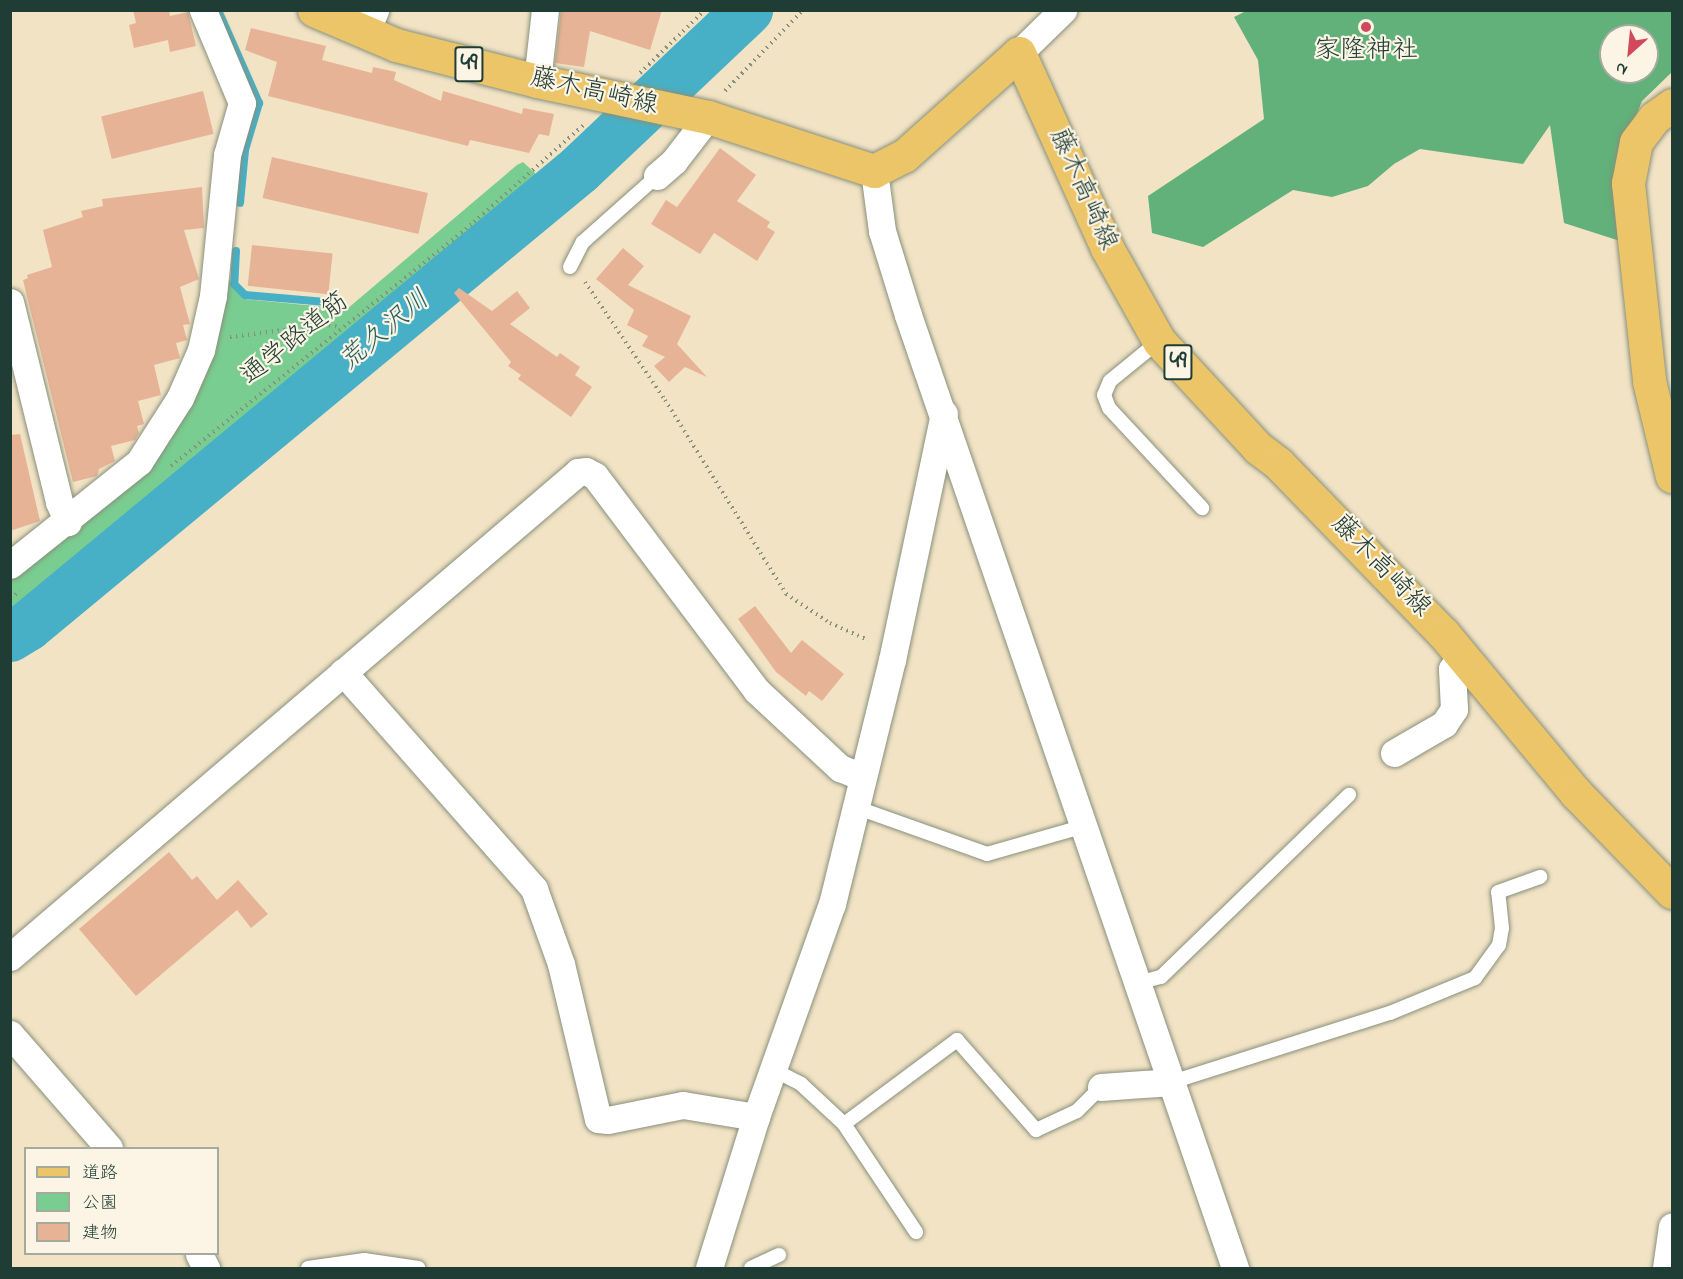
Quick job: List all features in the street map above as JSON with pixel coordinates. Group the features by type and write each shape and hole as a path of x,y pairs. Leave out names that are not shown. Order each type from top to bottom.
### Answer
{"main road":[{"name":"藤木高崎線","path":"314,10 370,22 537,81 631,89 701,117 874,171"},
{"name":"藤木高崎線","path":"1018,53 1107,249 1159,341 1462,655 1576,792 1672,892"},
{"path":"874,171 904,156 1018,53"},
{"path":"1672,105 1654,118 1636,142 1628,183 1648,381 1672,476"}],"street":[{"path":"17,576 68,522 127,474 156,438 191,374 209,319 227,155 242,103 203,10"},
{"path":"537,81 545,10"},
{"path":"1018,53 1063,10"},
{"path":"657,176 674,161 701,117"},
{"path":"874,171 882,231 1081,827 1138,983 1235,1269"},
{"path":"10,302 14,332 59,502 68,522"},
{"path":"709,1269 756,1117 832,904 944,413"},
{"path":"10,957 578,472 586,471 595,476 654,550 756,690 840,768 862,777"},
{"path":"1394,753 1444,724 1454,710 1452,669 1462,655"},
{"path":"342,672 534,889 561,964 598,1119 608,1120 683,1105 756,1117"},
{"path":"10,1034 107,1147"},
{"path":"1101,1087 1172,1082"},
{"path":"1665,1269 1672,1226"},
{"path":"199,1255 206,1269"}],"lane":[{"path":"570,267 583,242 657,176"},
{"path":"1159,341 1110,381 1104,395 1109,408 1202,508"},
{"path":"1138,983 1161,977 1349,795"},
{"path":"855,807 987,854 1081,827"},
{"path":"1172,1082 1390,1013 1475,978 1499,945 1502,928 1498,892 1540,877"},
{"path":"844,1124 957,1040 1036,1131 1077,1110 1101,1087"},
{"path":"772,1070 801,1084 844,1124 916,1233"},
{"path":"751,1269 779,1254"},
{"path":"308,1269 364,1260 418,1269"}],"path":[{"path":"631,89 705,10"},
{"path":"701,117 803,10"},
{"name":"通学路道筋","path":"163,473 474,222 594,115"},
{"path":"570,267 580,275 665,399 786,594 830,623 892,646"},
{"path":"217,338 323,326 343,327"},
{"path":"10,598 17,576"}],"green space":[{"path":"1246,11 1672,11 1672,72 1642,101 1620,156 1620,241 1564,223 1550,125 1523,164 1420,149 1394,164 1368,186 1332,197 1293,190 1203,247 1152,233 1148,196 1264,119 1258,60 1234,17"},
{"path":"559,154 563,158 401,294 101,544 11,612 11,580 152,464 177,429 205,375 220,331 228,278 243,299 347,309 517,165 523,162 536,174"}],"building":[{"path":"133,10 169,10 170,16 188,12 196,46 170,52 168,40 134,48 129,25 136,23"},
{"path":"561,10 662,10 650,50 590,31 584,67 555,63"},
{"path":"251,28 326,46 322,60 372,73 373,67 396,72 394,80 441,101 443,91 522,114 523,108 554,114 549,136 539,134 529,153 470,140 468,146 268,96 277,62 245,50"},
{"path":"203,91 214,134 112,159 101,116"},
{"path":"720,148 756,175 737,201 770,222 767,227 775,232 757,261 714,233 700,254 651,224 666,200 677,207"},
{"path":"272,157 428,193 418,234 263,198"},
{"path":"202,187 204,228 184,230 199,279 180,287 190,324 183,325 187,340 176,343 180,358 154,365 161,395 138,401 144,424 137,426 139,433 135,440 111,446 115,461 99,469 97,476 73,482 23,280 28,278 27,275 52,267 43,230 83,217 81,211 103,206 102,199"},
{"path":"252,245 333,253 328,294 248,286"},
{"path":"623,248 644,266 628,285 691,316 677,344 707,377 685,367 669,382 654,366 665,357 642,346 648,336 627,325 634,310 596,279"},
{"path":"459,288 492,311 517,291 530,308 510,324 557,357 560,353 580,367 575,375 592,387 571,417 518,379 521,375 508,366 511,362 454,293"},
{"path":"20,434 40,521 10,531 10,435"},
{"path":"755,606 791,653 802,640 844,674 822,701 809,691 806,696 776,672 738,619"},
{"path":"169,852 192,880 197,876 217,900 238,880 268,914 251,928 237,910 136,996 79,929"}],"waterway":[{"path":"218,10 259,103 245,150 240,203"},
{"name":"荒久沢川","path":"10,637 28,626 579,170 748,10"},
{"path":"236,251 234,284 245,295 337,303"}],"place":[{"name":"家隆神社","path":"1366,27"}]}
